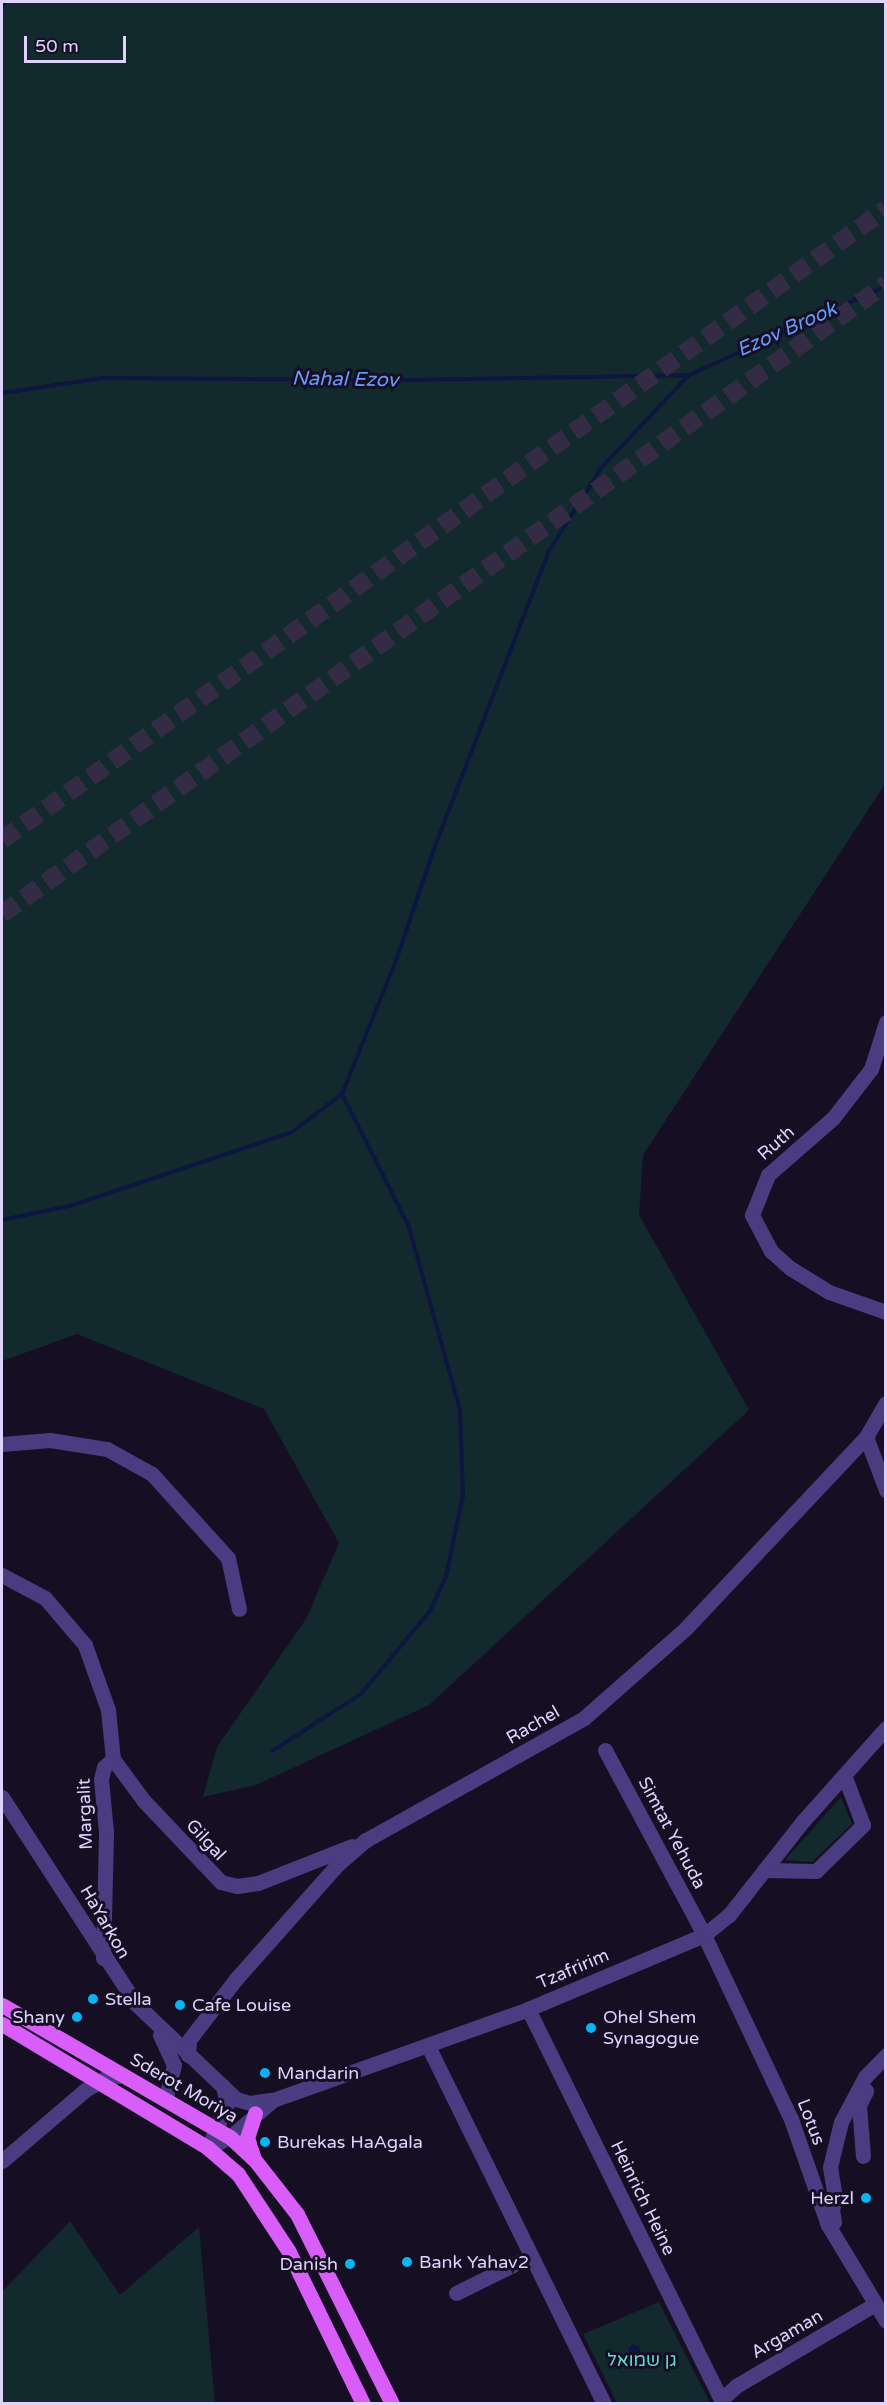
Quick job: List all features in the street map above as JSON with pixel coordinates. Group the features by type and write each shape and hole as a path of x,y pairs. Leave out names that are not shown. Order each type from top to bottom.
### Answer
{"main road":[{"name":"Sderot Moriya","path":"2,2004 230,2137 254,2159 297,2214 392,2403"},
{"path":"2,2024 208,2148 238,2174 274,2225 363,2403"},
{"path":"254,2159 247,2138 255,2113"}],"street":[{"name":"Ruth","path":"885,1022 871,1069 833,1118 768,1175 752,1215 771,1251 790,1269 829,1292 885,1312"},
{"name":"Rachel","path":"188,2055 189,2040 235,1980 314,1887 366,1840 584,1718 686,1628 866,1437 885,1403"},
{"path":"866,1437 885,1490"},
{"path":"2,1444 50,1440 107,1449 152,1474 228,1558 239,1609"},
{"name":"Margalit","path":"2,1575 45,1598 86,1645 108,1710 113,1759 104,1767 101,1779 106,1832 103,1958"},
{"name":"Tzafririm","path":"208,2148 230,2137 255,2113 273,2100 528,2009 704,1935 729,1915 764,1870 885,1728"},
{"name":"Simtat Yehuda","path":"605,1750 704,1935"},
{"name":"Gilgal","path":"113,1759 144,1801 213,1877 229,1885 258,1883 366,1840"},
{"path":"764,1870 816,1871 863,1825 844,1775"},
{"name":"HaYarkon","path":"2,1797 59,1882 103,1958 152,2022 244,2102 273,2100"},
{"name":"Lotus","path":"704,1935 791,2119 828,2225 885,2321"},
{"name":"Heinrich Heine","path":"528,2009 722,2402"},
{"path":"152,2022 174,2065 165,2100"},
{"path":"428,2046 604,2403"},
{"path":"828,2225 834,2222 832,2210 836,2198 830,2167 841,2122 865,2077 885,2055"},
{"path":"863,2156 859,2105 885,2064"},
{"path":"2,2161 98,2081 123,2075"},
{"path":"208,2148 227,2104 223,2086"},
{"path":"844,2133 861,2131"},
{"path":"456,2293 531,2256"},
{"name":"Argaman","path":"722,2402 736,2386 875,2304"}],"green space":[{"path":"2,2 885,2 885,784 643,1155 639,1215 749,1410 429,1705 256,1785 203,1797 217,1747 306,1619 339,1543 264,1409 77,1334 2,1361"},
{"path":"841,1797 852,1824 812,1862 785,1860"},
{"path":"70,2221 120,2295 199,2227 215,2403 2,2403 2,2292"},
{"name":"גן שמואל","path":"659,2302 710,2403 617,2403 583,2334"}],"water":[{"path":"632,2344 639,2347 642,2360 631,2356 628,2349"}],"waterway":[{"path":"2,6 6,2"},
{"name":"Nahal Ezov","path":"2,393 103,378 410,380 689,375 886,286"},
{"path":"2,1220 73,1205 292,1132 342,1094 397,958 435,846 549,551 601,468 689,375"},
{"path":"272,1751 361,1694 430,1611 446,1576 463,1495 460,1410 409,1227 342,1094"}],"tunnel":[{"path":"2,840 886,209"},
{"path":"2,914 886,284"}],"place":[{"name":"Stella","path":"93,1999"},
{"name":"Cafe Louise","path":"180,2005"},
{"name":"Shany","path":"77,2017"},
{"name":"Ohel Shem Synagogue","path":"591,2028"},
{"name":"Mandarin","path":"265,2073"},
{"name":"Burekas HaAgala","path":"265,2142"},
{"name":"Herzl","path":"866,2198"},
{"name":"Bank Yahav2","path":"407,2262"},
{"name":"Danish","path":"350,2264"}],"water label":[{"name":"Ezov Brook","path":"787,330"}]}
